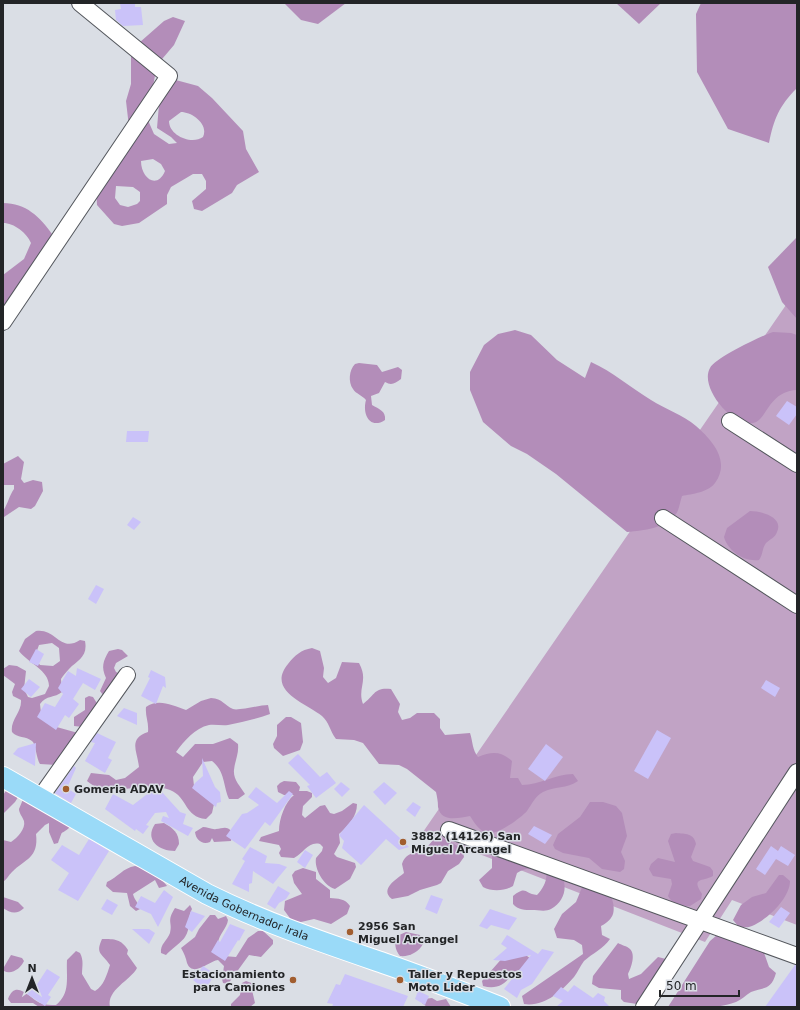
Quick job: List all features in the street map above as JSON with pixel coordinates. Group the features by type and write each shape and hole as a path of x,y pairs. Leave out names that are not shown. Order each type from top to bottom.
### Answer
{"main road":[{"name":"Avenida Gobernador Irala","path":"4,779 40,798 200,890 239,910 274,925 388,964 492,1006"}],"street":[{"path":"3,322 169,76 80,3"},
{"path":"730,421 797,464"},
{"path":"663,518 797,605"},
{"path":"40,798 127,676"},
{"path":"644,1007 699,920 797,772"},
{"path":"449,830 797,956"}],"shaded area":[{"path":"284,3 346,3 318,24 301,20"},
{"path":"616,3 661,3 639,24"},
{"path":"701,3 797,3 797,88 778,113 769,143 728,129 697,72 696,14"},
{"path":"173,17 185,21 174,45 157,65 147,118 154,134 169,144 177,143 157,128 160,93 172,79 198,86 212,98 243,131 246,149 259,172 237,185 232,193 202,211 194,209 192,201 206,189 206,181 202,174 193,174 171,187 167,195 167,204 139,223 122,226 114,224 97,205 96,187 129,127 126,101 131,84 131,50 164,21","holes":["181,112 194,116 202,123 204,128 203,137 193,140 187,139 182,138 173,131 169,121","153,159 161,164 165,171 162,177 154,181 146,177 141,161","116,186 133,187 140,192 140,201 137,204 128,207 120,205 115,198"]},
{"path":"3,203 19,205 32,212 43,222 52,234 3,316 3,275 24,259 31,243 20,229 7,223 3,223"},
{"path":"797,237 797,319 782,302 768,267"},
{"path":"797,289 797,925 732,900 705,942 423,832"},
{"path":"515,330 531,335 557,360 585,378 591,362 614,375 651,400 691,422 708,438 718,452 721,467 715,483 705,491 682,496 676,514 660,526 627,532 556,474 527,454 511,446 483,422 470,390 470,372 484,345 498,334"},
{"path":"773,332 791,333 797,335 797,390 780,395 774,400 758,421 753,423 745,423 736,419 727,412 713,395 709,385 708,376 710,368 729,353"},
{"path":"355,364 377,365 382,372 398,367 402,370 401,379 392,384 385,382 379,393 371,396 372,405 382,411 385,417 385,420 380,423 371,422 368,419 365,410 366,400 351,386 351,369"},
{"path":"18,456 24,462 21,479 24,483 33,480 42,482 43,491 35,506 31,509 19,507 4,517 3,511 14,489 14,485 3,485 3,464"},
{"path":"750,511 760,512 770,516 777,522 778,527 775,536 766,543 759,560 748,559 737,554 729,547 724,537 727,528"},
{"path":"36,631 43,631 68,644 80,640 85,641 86,646 84,655 61,679 62,692 45,699 40,704 41,713 53,726 78,733 57,765 40,764 32,741 12,732 13,724 20,708 21,700 13,696 12,692 15,684 3,675 3,669 9,665 17,666 26,671 24,689 28,697 32,698 45,694 49,686 46,675 19,651 25,639","holes":["52,643 59,648 60,661 53,666 40,665 37,661 36,653 39,645"]},
{"path":"312,648 320,651 324,668 323,677 328,683 336,678 342,662 359,663 363,675 361,693 363,704 378,690 391,689 400,704 398,712 402,720 410,718 417,713 434,713 440,719 440,728 445,735 470,733 478,757 496,753 504,755 512,761 510,778 518,778 522,785 529,785 566,774 573,774 578,781 574,784 547,790 540,794 524,814 508,826 496,832 484,832 477,826 470,816 451,818 443,815 438,807 436,792 407,769 399,765 379,764 363,743 354,740 336,739 322,716 298,701 285,689 282,682 282,673 298,653"},
{"path":"118,649 122,650 128,656 116,663 114,668 116,672 123,675 107,695 103,695 100,691 106,678 103,667 104,661 109,651"},
{"path":"89,696 93,697 100,708 83,727 74,726 74,717 85,710 85,698"},
{"path":"211,698 223,702 233,709 244,709 268,705 270,714 228,725 209,725 199,729 186,739 176,752 183,757 195,744 213,744 230,738 238,744 234,773 237,782 245,794 238,799 229,799 222,774 212,761 203,762 193,777 194,786 214,804 212,813 206,819 194,815 180,797 170,790 159,787 116,790 105,789 96,787 87,781 91,773 109,775 116,780 125,778 139,767 135,746 138,738 148,732 146,707 155,703 165,703 186,710 201,701"},
{"path":"286,717 291,717 301,723 303,742 300,750 283,756 274,748 273,744 277,736 277,725"},
{"path":"284,781 296,782 300,787 299,791 307,791 312,793 312,797 303,806 302,815 305,818 320,806 325,805 330,813 334,814 342,811 353,803 357,804 354,817 339,834 340,843 334,854 337,857 355,863 356,867 350,879 335,889 324,881 318,872 316,858 322,851 323,847 320,844 312,844 294,858 281,857 279,853 281,849 279,845 259,841 261,837 279,831 283,811 294,795 284,795 278,792 277,786"},
{"path":"8,788 20,794 15,802 3,814 3,795"},
{"path":"24,797 70,827 62,833 58,843 54,844 49,832 49,823 45,825 36,834 36,842 33,853 3,882 3,840 11,842 18,836 24,827 24,821 19,809"},
{"path":"590,802 603,802 616,806 622,813 627,836 621,852 625,861 624,869 620,872 602,869 589,858 563,853 555,849 553,845 558,834 580,817"},
{"path":"164,823 173,829 177,834 179,844 175,851 159,847 152,840 151,835 155,824"},
{"path":"203,827 228,829 232,832 231,841 214,842 212,838 210,842 207,843 200,841 195,832"},
{"path":"676,833 689,835 695,840 696,844 691,857 693,861 710,867 713,871 713,876 698,882 699,889 702,894 701,899 690,906 681,905 672,901 668,896 672,884 671,879 653,876 649,869 651,864 658,858 675,862 668,841 671,834"},
{"path":"443,838 462,848 464,857 459,864 448,871 441,883 408,896 392,899 388,895 388,888 390,884 404,873 402,864 405,858 413,853 422,853 434,839"},
{"path":"492,855 508,855 528,862 549,866 558,871 562,876 565,888 561,900 551,909 544,911 522,909 513,904 513,896 521,891 537,895 541,890 546,881 546,871 539,868 528,869 517,873 513,886 506,889 494,890 483,887 479,880 492,868"},
{"path":"135,866 152,874 167,886 159,888 155,880 133,894 140,909 136,911 130,906 127,893 113,892 106,886 107,882 127,869"},
{"path":"303,868 316,872 316,879 330,890 330,898 341,899 348,903 350,906 347,914 331,924 314,919 301,922 292,921 284,910 285,901 302,894 294,883 292,875 295,871"},
{"path":"779,875 783,875 790,881 789,888 777,908 771,914 752,926 739,927 733,920 741,905 752,897 766,893"},
{"path":"583,885 611,896 614,906 612,917 601,926 602,935 610,939 584,961 574,977 558,993 545,1001 524,1004 522,996 583,954 582,945 574,940 557,938 554,929 562,914 576,902"},
{"path":"3,897 18,902 24,908 19,912 11,912 6,910 3,908"},
{"path":"190,905 192,909 187,934 182,941 166,955 161,953 163,945 170,933 170,919 175,908 184,911"},
{"path":"210,915 215,915 218,919 226,916 228,920 218,943 223,956 236,957 248,938 258,931 263,931 273,940 273,944 261,957 249,955 228,984 223,983 222,979 224,966 218,960 201,968 193,969 187,963 181,948 195,937 199,929"},
{"path":"406,932 420,935 423,944 413,953 407,956 400,956 396,949 396,939 397,936"},
{"path":"717,935 763,950 769,967 776,973 770,985 751,992 738,1001 728,1005 702,1008 668,1007 710,941"},
{"path":"102,939 114,940 123,944 128,950 127,954 137,968 115,990 110,1001 110,1007 39,1007 33,1003 11,1003 8,999 11,993 15,990 19,990 40,1003 46,1005 56,1005 61,1000 66,990 67,960 76,951 80,953 82,959 82,974 91,989 95,991 103,983 110,965 99,951"},
{"path":"618,943 629,948 633,955 632,965 628,974 629,979 641,974 658,957 666,959 644,999 637,1004 624,1002 621,999 621,990 599,988 592,984 593,976"},
{"path":"11,955 22,958 24,961 16,970 10,972 4,971 4,967"},
{"path":"505,955 527,956 534,961 534,965 513,972 508,980 501,985 493,987 483,986 482,981"},
{"path":"246,981 254,984 252,990 255,1003 250,1007 231,1007 231,1004 240,995 242,983"},
{"path":"432,998 437,1001 446,999 451,1007 427,1007 422,1003 424,999"}],"building":[{"path":"120,3 135,3 135,7 141,7 143,25 123,26 116,20 115,10 121,9"},
{"path":"787,401 797,407 797,414 789,425 776,416"},
{"path":"127,431 149,431 148,442 126,442"},
{"path":"133,517 141,522 134,530 127,525"},
{"path":"96,585 104,589 96,604 88,599"},
{"path":"36,649 44,654 38,666 29,662"},
{"path":"77,668 101,679 95,690 83,683 73,699 79,704 69,718 65,715 56,730 37,717 45,703 55,707 63,694 58,688 68,671 76,676"},
{"path":"151,670 165,677 166,688 163,686 156,704 141,696 150,678 148,677"},
{"path":"29,679 40,687 31,697 21,689"},
{"path":"766,680 780,688 775,697 761,688"},
{"path":"124,708 137,713 137,725 117,716"},
{"path":"657,730 671,738 648,779 634,771"},
{"path":"97,733 116,742 108,758 112,760 105,773 85,761 95,743 91,742"},
{"path":"36,743 35,766 13,754 18,748"},
{"path":"546,744 563,757 545,781 528,769"},
{"path":"298,754 320,777 327,772 336,783 316,798 307,786 310,785 288,763"},
{"path":"202,758 215,787 220,792 221,802 217,803 216,807 192,788 203,776"},
{"path":"74,766 76,768 67,788 76,794 71,803 55,793"},
{"path":"341,782 350,789 342,797 334,789"},
{"path":"384,782 397,793 385,805 373,792"},
{"path":"256,787 277,803 289,791 293,794 270,826 265,822 245,849 226,836 242,814 247,813 259,805 248,797"},
{"path":"155,788 161,791 180,812 186,814 183,824 193,828 188,836 161,821 163,816 169,818 166,812 155,813 146,825 149,826 143,834 136,829 135,831 105,809 113,794 133,805"},
{"path":"413,802 421,807 415,817 406,810"},
{"path":"364,805 409,847 399,850 386,839 361,865 342,848 344,841 339,835"},
{"path":"534,826 552,835 545,844 528,834"},
{"path":"89,839 109,851 78,901 58,890 69,873 51,860 62,845 79,855"},
{"path":"771,846 778,851 781,846 795,855 788,866 776,859 765,875 756,869"},
{"path":"250,847 267,856 265,863 279,864 287,867 273,884 253,871 252,883 249,884 249,892 232,884 245,861 242,859"},
{"path":"305,850 313,855 305,868 297,862"},
{"path":"278,886 290,893 275,909 267,904"},
{"path":"164,890 173,897 158,927 151,914 135,907 141,896 155,903"},
{"path":"431,895 443,899 437,914 425,909"},
{"path":"107,899 118,905 112,915 101,909"},
{"path":"781,907 790,913 779,928 769,922"},
{"path":"490,909 517,918 509,930 491,925 487,929 479,926"},
{"path":"191,911 205,916 192,932 185,927"},
{"path":"230,924 245,930 225,961 211,952 218,940 220,942"},
{"path":"132,929 149,929 155,933 149,944"},
{"path":"507,935 538,954 542,949 554,952 532,984 521,990 517,998 504,989 531,955 505,961 493,960 507,948 501,944"},
{"path":"795,965 797,965 797,1004 795,1007 765,1007"},
{"path":"203,966 215,974 205,990 193,980"},
{"path":"47,969 60,977 48,995 51,997 45,1006 27,994 34,985 36,986"},
{"path":"345,974 408,996 403,1007 332,1007 333,1004 327,1003 336,984 340,985"},
{"path":"574,985 593,998 598,993 605,997 604,1001 610,1007 556,1007 563,1001 553,996 561,987 568,992"},
{"path":"418,991 429,996 425,1005 415,999"}],"place":[{"name":"Gomeria ADAV","path":"66,789"},
{"name":"3882 (14126) San Miguel Arcangel","path":"403,842"},
{"name":"2956 San Miguel Arcangel","path":"350,932"},
{"name":"Estacionamiento para Camiones","path":"293,980"},
{"name":"Taller y Repuestos Moto Lider","path":"400,980"}]}
